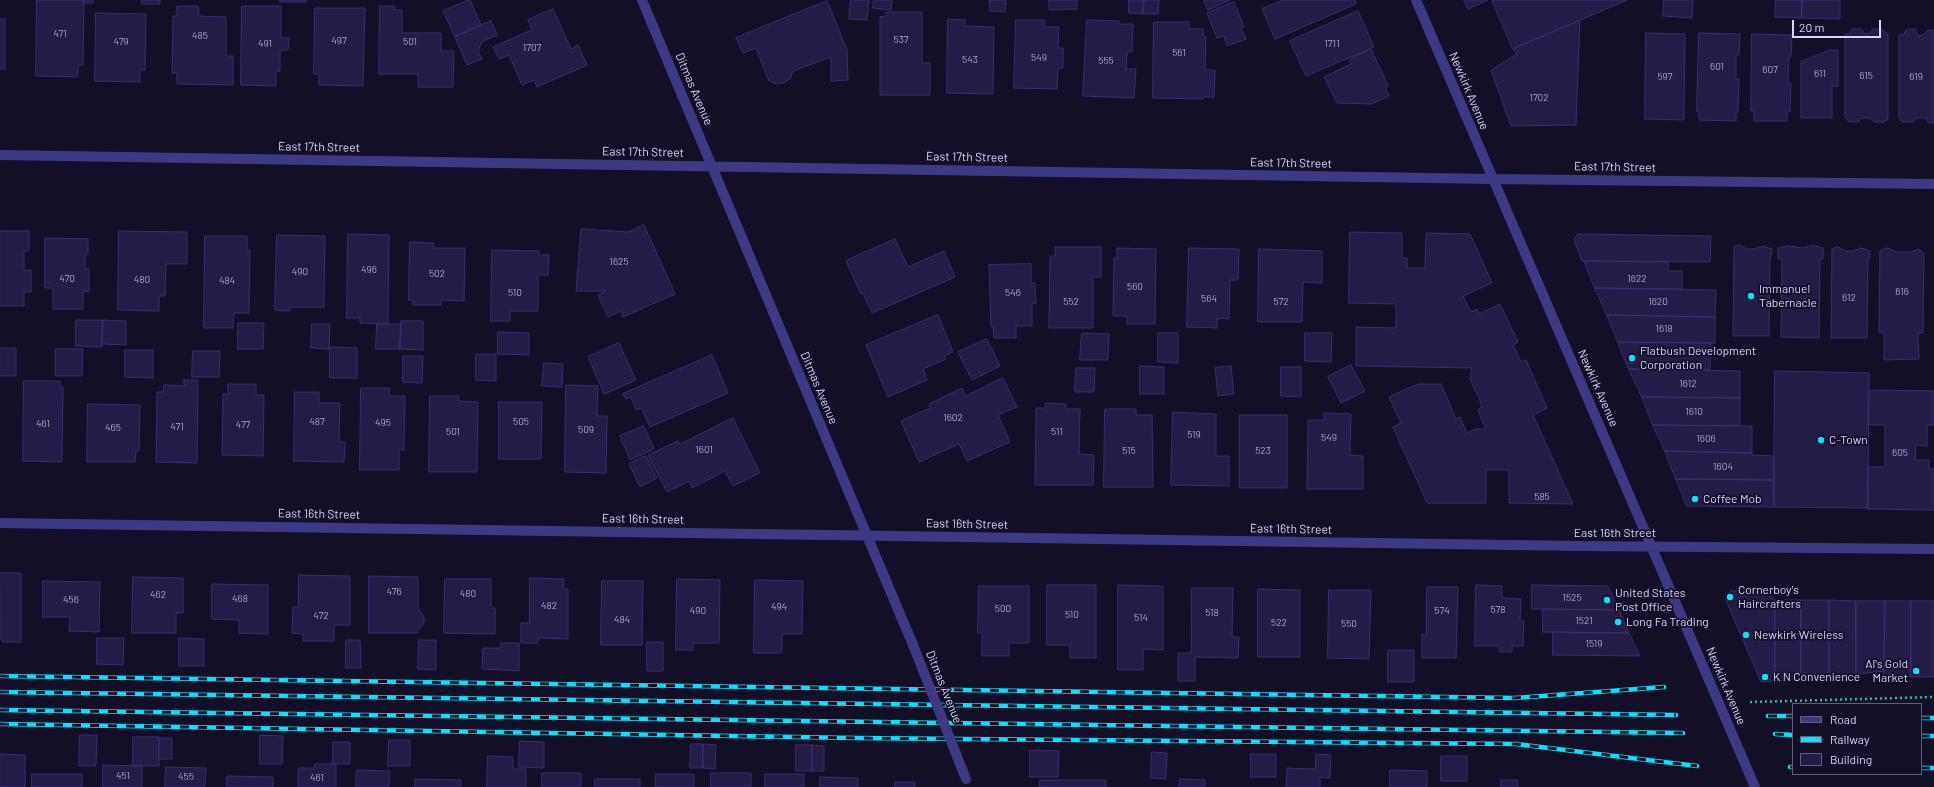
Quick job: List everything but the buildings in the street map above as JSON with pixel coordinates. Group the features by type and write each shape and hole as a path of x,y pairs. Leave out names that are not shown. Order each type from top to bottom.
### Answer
{"street":[{"name":"Ditmas Avenue","path":"642,0 868,536 968,783"},
{"name":"Newkirk Avenue","path":"1416,0 1755,787"},
{"name":"East 17th Street","path":"0,155 1492,179 1934,184"},
{"name":"East 16th Street","path":"0,522 868,536 1934,549"}],"path":[{"path":"1750,702 1934,697"}],"railway":[{"path":"0,676 1515,698 1664,687"},
{"path":"0,692 1676,715"},
{"path":"0,710 1683,733"},
{"path":"1768,716 1792,716"},
{"path":"1922,718 1934,718"},
{"path":"0,724 856,738 1516,744 1697,766"},
{"path":"1775,734 1792,735"},
{"path":"1922,736 1934,736"},
{"path":"1922,768 1934,768"}],"place":[{"name":"Immanuel Tabernacle","path":"1751,296"},
{"name":"Flatbush Development Corporation","path":"1632,358"},
{"name":"C-Town","path":"1821,440"},
{"name":"Coffee Mob","path":"1695,499"},
{"name":"Cornerboy's Haircrafters","path":"1730,597"},
{"name":"United States Post Office","path":"1607,600"},
{"name":"Long Fa Trading","path":"1618,622"},
{"name":"Newkirk Wireless","path":"1746,635"},
{"name":"Al's Gold Market","path":"1916,671"},
{"name":"K N Convenience","path":"1765,677"}]}
